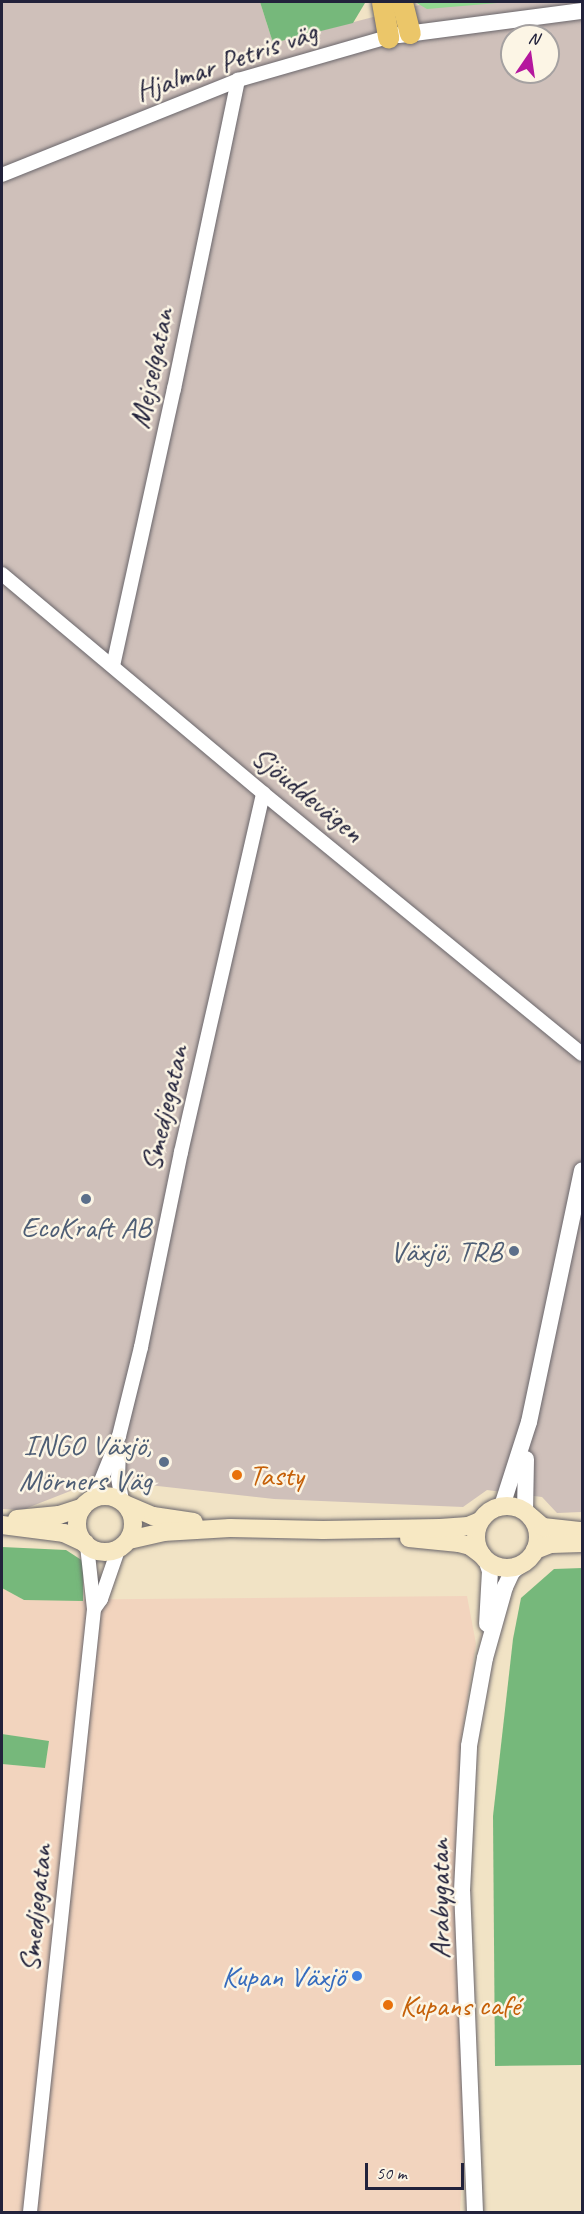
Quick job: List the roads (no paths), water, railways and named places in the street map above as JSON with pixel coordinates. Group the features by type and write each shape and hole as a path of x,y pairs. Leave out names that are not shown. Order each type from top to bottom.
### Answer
{"highway":[{"path":"382,2 388,37"},
{"path":"402,2 410,33"}],"main road":[{"path":"2,1520 47,1517 108,1496 153,1516 230,1528"},
{"path":"86,1544 77,1523 89,1502"},
{"path":"123,1545 134,1523 124,1503"},
{"path":"484,1557 476,1534 480,1521 490,1511 502,1506 513,1506 543,1527 582,1531"},
{"path":"528,1515 538,1538 535,1550"},
{"path":"2,1525 64,1533 102,1552 163,1532 230,1528 323,1530 457,1527 480,1521"},
{"path":"323,1530 459,1543 470,1546 500,1567 519,1566 535,1550 551,1544 582,1543"}],"street":[{"name":"Hjalmar Petris väg","path":"2,175 238,80 388,37 582,10"},
{"name":"Mejselgatan","path":"113,666 238,80"},
{"name":"Sjöuddevägen","path":"2,574 263,793 582,1054"},
{"name":"Smedjegatan","path":"124,1503 118,1478 119,1436 263,793"},
{"path":"528,1515 524,1489 530,1422 582,1171"},
{"path":"502,1506 530,1422"},
{"name":"Smedjegatan","path":"89,1502 119,1436"},
{"name":"Smedjegatan","path":"30,2212 94,1610 86,1544"},
{"name":"Smedjegatan","path":"94,1610 101,1599 123,1545"},
{"name":"Arabygatan","path":"484,1557 490,1580 485,1658"},
{"name":"Arabygatan","path":"475,2212 462,1891 469,1746 485,1658 505,1587 512,1572 519,1566"}],"place":[{"name":"EcoKraft AB","path":"86,1199"},
{"name":"Växjö, TRB","path":"514,1251"},
{"name":"INGO Växjö, Mörners Väg","path":"164,1462"},
{"name":"Tasty","path":"237,1475"},
{"name":"Kupan Växjö","path":"357,1976"},
{"name":"Kupans café","path":"388,2005"}]}
